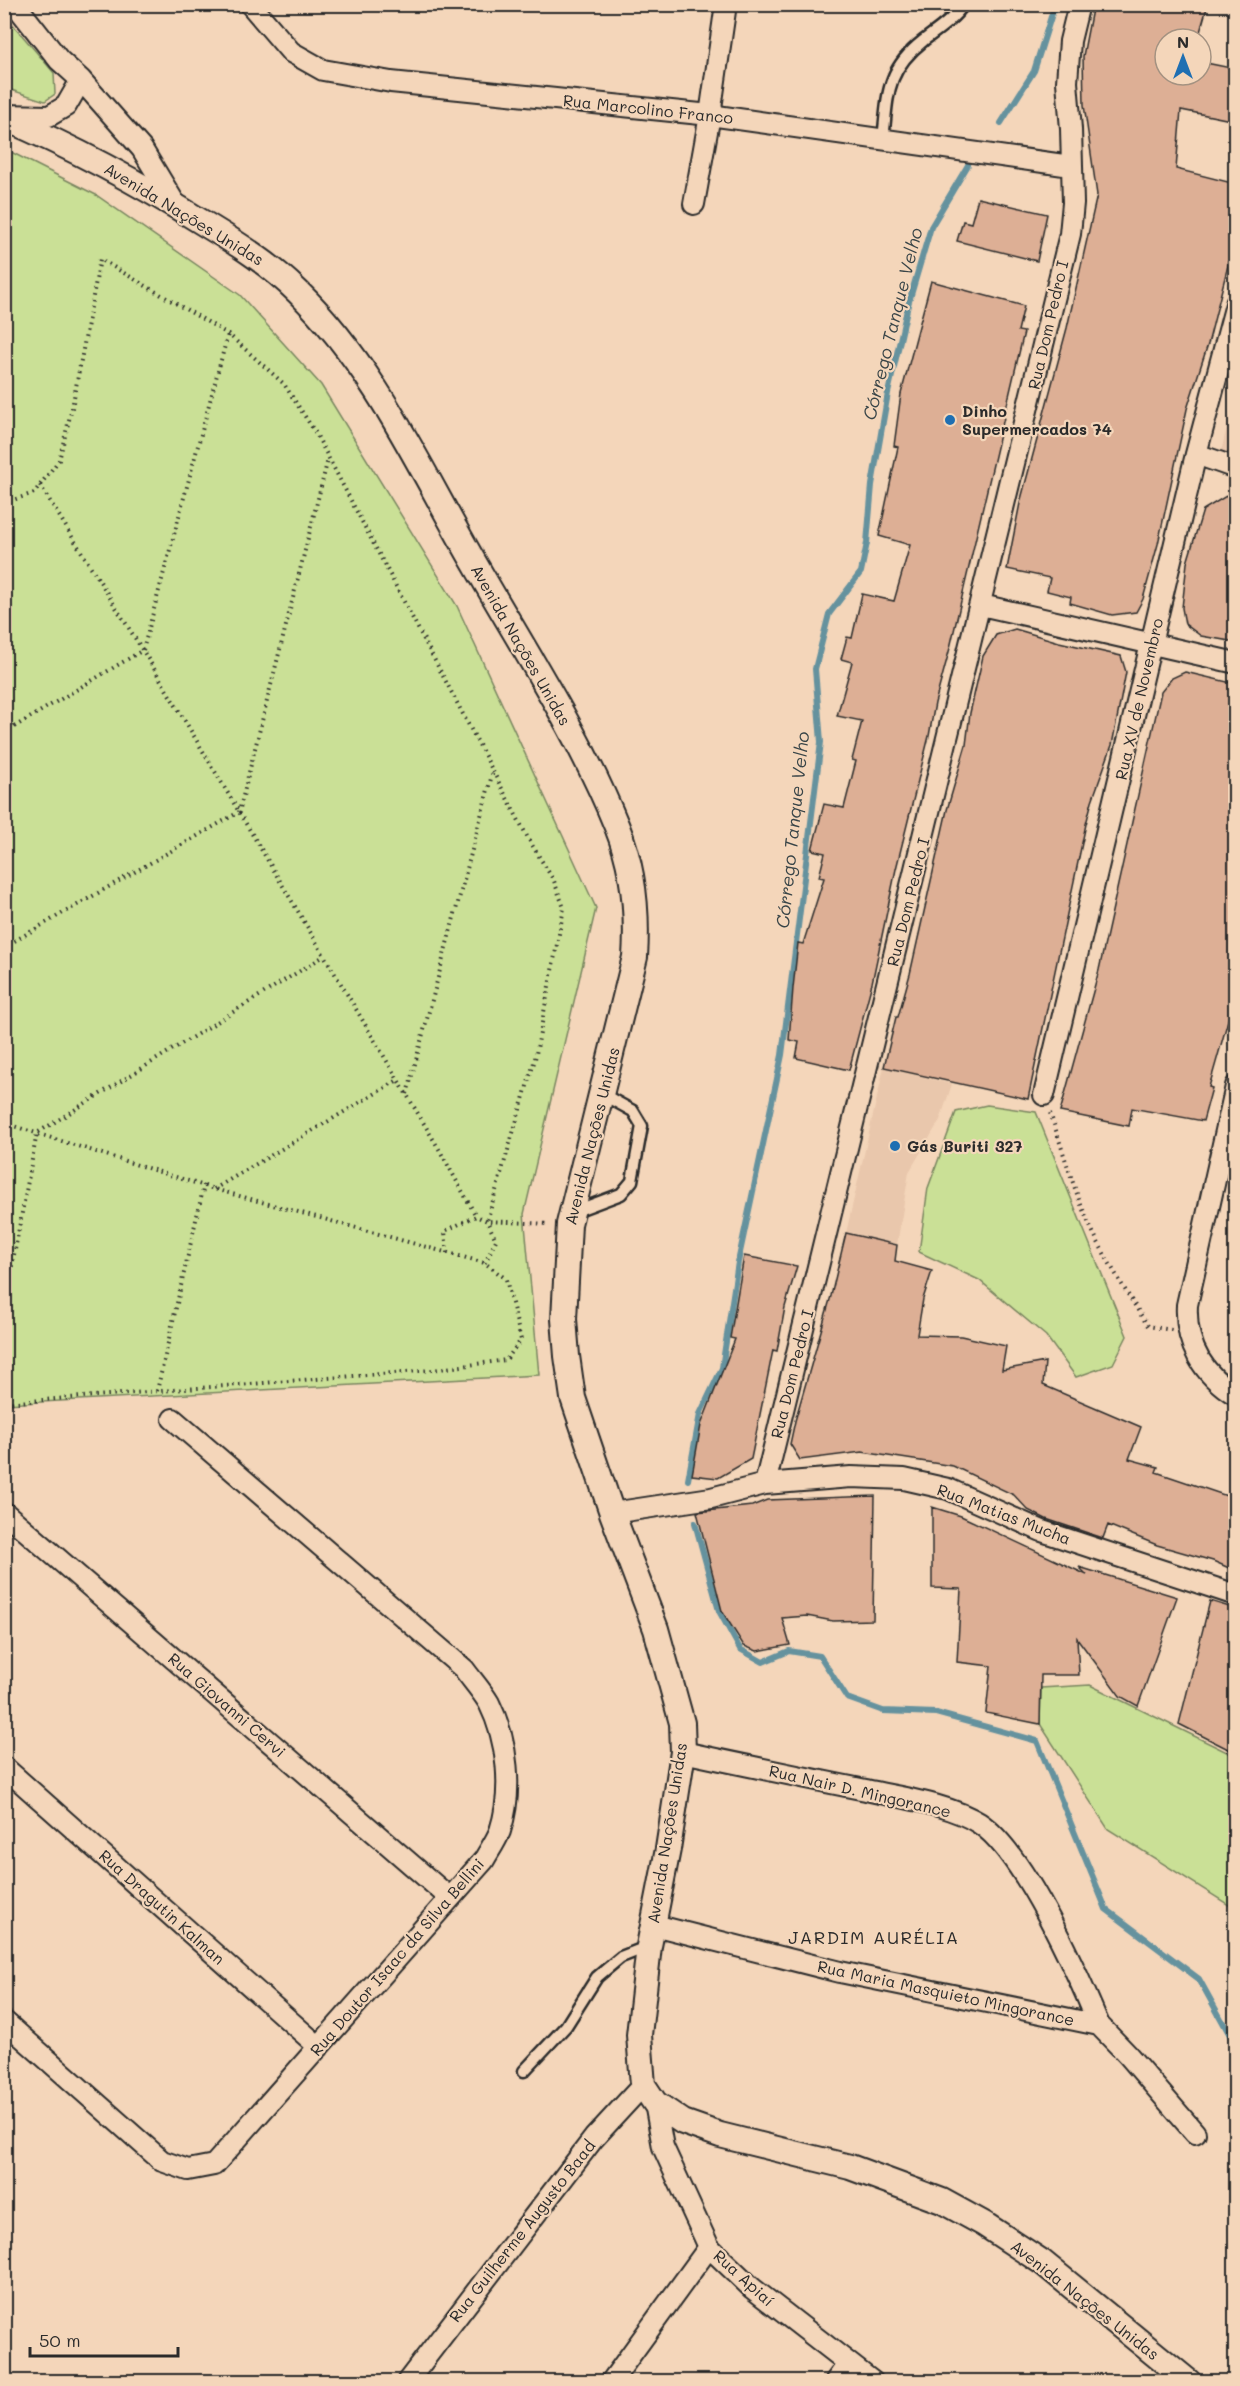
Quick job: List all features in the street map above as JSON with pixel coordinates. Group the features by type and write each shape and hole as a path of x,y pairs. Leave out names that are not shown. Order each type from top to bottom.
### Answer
{"street":[{"path":"15,4 59,60 81,80 142,150 177,207"},
{"name":"Rua Marcolino Franco","path":"250,4 291,52 323,70 391,82 710,115 1071,166"},
{"path":"694,204 726,4"},
{"name":"Rua Dom Pedro I","path":"765,1484 1070,234 1073,202 1067,82 1070,41 1079,4"},
{"path":"4,117 49,116 66,106 81,80"},
{"name":"Avenida Nações Unidas","path":"4,117 59,142 177,207 264,260 333,329 392,414 577,742 617,828 633,884 637,920 635,957 571,1219 564,1308 573,1398 612,1513 656,1629 682,1723 683,1752 668,1849 651,1935 639,2035 649,2094 683,2122 720,2135 850,2167 942,2200 1042,2262 1188,2382"},
{"name":"Rua XV de Novembro","path":"1044,1095 1196,454 1236,304"},
{"path":"1196,454 1236,468"},
{"path":"981,604 1236,663"},
{"path":"1236,1086 1187,1305 1186,1322 1190,1339 1205,1369 1218,1383 1236,1395"},
{"name":"Rua Doutor Isaac da Silva Bellini","path":"4,2021 162,2161 188,2170 213,2165 484,1860 499,1833 506,1806 506,1768 500,1728 488,1701 464,1669 173,1419"},
{"name":"Rua Matias Mucha","path":"765,1484 851,1477 903,1479 948,1489 1042,1531 1236,1595"},
{"path":"612,1513 711,1498 765,1484"},
{"name":"Rua Giovanni Cervi","path":"4,1512 450,1898"},
{"name":"Rua Nair D. Mingorance","path":"683,1752 908,1799 956,1812 980,1824 1004,1846 1027,1881 1058,1936 1099,2025"},
{"name":"Rua Dragutin Kalman","path":"4,1767 319,2047"},
{"name":"Rua Maria Masquieto Mingorance","path":"651,1935 1099,2025"},
{"path":"1099,2025 1195,2133"},
{"name":"Rua Apiaí","path":"649,2094 663,2147 709,2247 752,2288 873,2382"},
{"name":"Rua Guilherme Augusto Baad","path":"407,2382 594,2138 649,2094"},
{"path":"611,2382 709,2247"},
{"path":"835,2382 848,2364"}],"lane":[{"path":"883,140 890,81 897,68 920,44 957,15 964,4"},
{"path":"571,1219 621,1194 632,1181 642,1126 633,1111 602,1094"},
{"path":"524,2071 566,2026 586,1992 602,1971 651,1935"}],"path":[{"path":"4,503 34,493 59,460 72,408 99,259 228,334 284,384 315,432 529,840 554,880 564,908 535,1059 488,1221 496,1240 485,1263"},
{"path":"4,733 143,650 228,334"},
{"path":"4,947 239,812 328,457"},
{"path":"40,485 143,650 407,1095 476,1216 488,1221 571,1219"},
{"path":"407,1095 493,770"},
{"path":"4,1308 37,1133 324,955"},
{"path":"213,1188 398,1080"},
{"path":"1044,1095 1075,1188 1092,1230 1125,1290 1148,1326 1190,1339"},
{"path":"4,1123 213,1188 485,1263 506,1279 521,1340 506,1360 432,1370 4,1402"},
{"path":"156,1391 204,1185"},
{"path":"447,1253 445,1231 476,1216"}],"shaded area":[{"path":"1235,392 1235,457 1221,452"},
{"name":"Gás Buriti 327","path":"884,1067 952,1084 940,1120 909,1172 897,1245 846,1233"}],"green space":[{"path":"4,14 54,73 55,94 45,101 5,88"},
{"path":"5,149 96,195 240,295 321,385 457,606 596,908 524,1214 539,1375 5,1404"},
{"path":"987,1105 1036,1112 1127,1336 1113,1364 1076,1377 1046,1336 979,1280 919,1252 928,1188 956,1112"},
{"path":"1090,1685 1235,1756 1235,1909 1108,1829 1040,1724 1041,1688"}],"building":[{"path":"1093,4 1208,4 1201,27 1153,27 1153,87 1213,87 1213,64 1236,69 1236,121 1181,110 1176,169 1236,184 1236,234 1208,344 1187,409 1158,544 1143,599 1136,612 1112,615 1070,603 1071,597 1047,591 1050,578 1007,569 1020,503 1067,328 1097,195 1084,105 1083,56"},
{"path":"978,198 1047,214 1037,261 957,241 963,221 971,223"},
{"path":"931,281 1024,306 1018,331 1024,332 896,869 872,983 849,1070 796,1058 799,1042 789,1040 793,988 798,943 803,944 824,878 819,877 825,853 812,850 824,804 844,808 856,761 852,760 862,721 837,716 852,662 841,659 847,637 852,638 862,594 894,601 910,545 879,536 898,447 894,446 901,394"},
{"path":"1236,490 1236,642 1201,636 1185,624 1182,608 1187,563 1203,510"},
{"path":"1015,629 1121,656 1126,672 1112,745 1086,824 1028,1099 884,1067 896,1017 898,1017 910,974 947,810 966,745 970,713 983,656 996,635"},
{"path":"1185,672 1236,684 1236,992 1209,1087 1212,1088 1203,1121 1132,1108 1129,1126 1060,1112 1099,970 1161,692 1172,678"},
{"path":"846,1233 897,1245 895,1261 932,1271 923,1299 917,1335 961,1336 1006,1346 1002,1370 1045,1362 1043,1385 1141,1427 1129,1459 1158,1467 1156,1472 1236,1499 1236,1571 1213,1561 1157,1545 1108,1525 1103,1538 1046,1519 1028,1510 1014,1495 953,1466 862,1452 800,1460 790,1444"},
{"path":"744,1256 797,1266 785,1307 777,1351 773,1350 751,1459 718,1478 692,1475 701,1425 735,1339 730,1338"},
{"path":"875,1496 873,1620 833,1621 807,1616 782,1618 790,1645 757,1651 744,1646 722,1611 697,1512 752,1506 767,1500"},
{"path":"932,1507 961,1516 1087,1575 1079,1567 1177,1597 1138,1706 1120,1696 1077,1638 1079,1675 1041,1675 1040,1724 986,1713 991,1666 957,1662 961,1589 932,1588"},
{"path":"1210,1601 1236,1609 1236,1753 1179,1724"}],"waterway":[{"name":"Córrego Tanque Velho","path":"1001,123 1034,71 1055,4"},
{"name":"Córrego Tanque Velho","path":"688,1480 700,1414 722,1368 738,1262 782,1055 821,742 815,669 829,614 861,572 867,543 872,485 888,393 908,305 931,227 968,165"},
{"name":"Córrego Tanque Velho","path":"695,1523 719,1611 740,1649 763,1662 789,1651 820,1656 847,1698 883,1711 936,1713 1037,1741 1106,1909 1199,1979 1236,2046"}],"place":[{"name":"Dinho Supermercados 74","path":"950,420"},
{"name":"Gás Buriti 327","path":"895,1146"}],"district":[{"name":"JARDIM AURÉLIA","path":"874,1938"}]}
